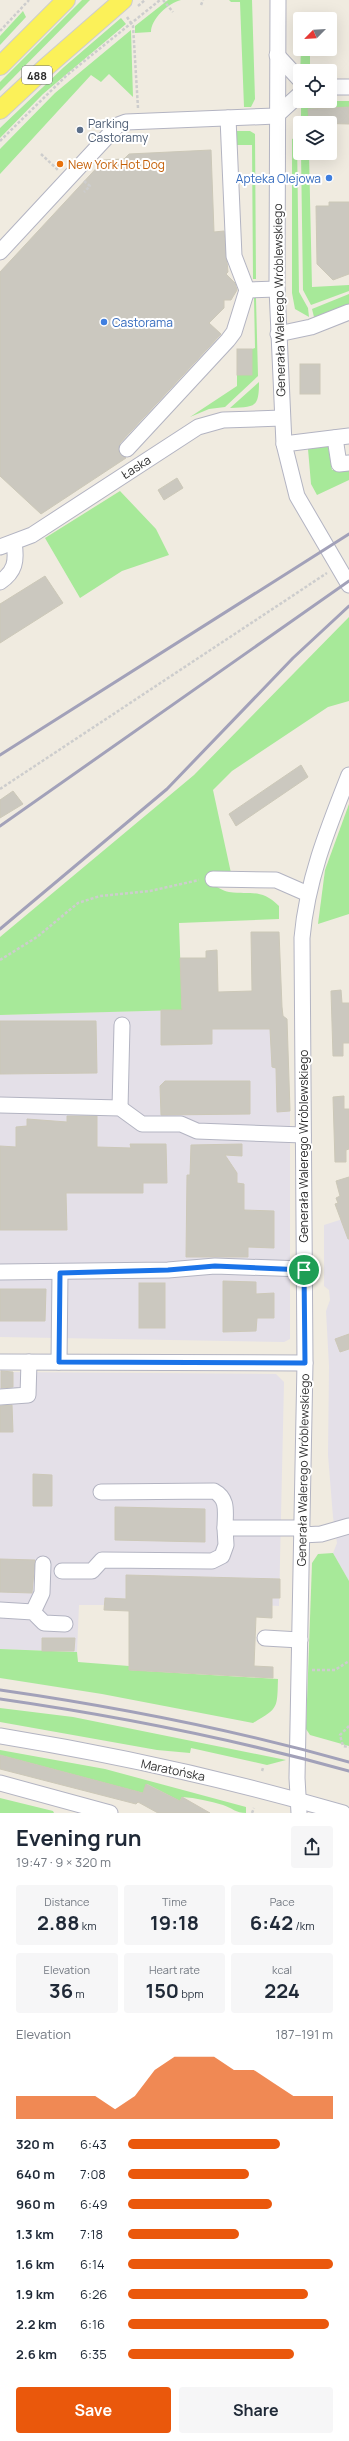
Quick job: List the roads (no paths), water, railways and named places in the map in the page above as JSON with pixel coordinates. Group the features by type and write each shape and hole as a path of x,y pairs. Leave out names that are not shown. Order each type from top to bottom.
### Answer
{"main road":[{"name":"488","path":"0,66 66,0"},
{"name":"488","path":"0,110 45,68 130,6"}],"street":[{"name":"Generała Walerego Wróblewskiego","path":"278,0 276,116 277,289 284,444 297,496 349,585"},
{"path":"277,55 293,72"},
{"path":"337,88 349,87"},
{"path":"0,252 118,125 126,122 276,116 293,100"},
{"path":"127,449 228,340 234,332 247,290 234,256 228,118"},
{"path":"247,290 277,289"},
{"path":"278,334 311,327 349,312"},
{"name":"Łaska","path":"7,545 32,534 198,427 223,420 282,418"},
{"path":"284,444 342,437 339,464 349,463"},
{"path":"0,582 11,573 15,564 7,545"},
{"name":"Generała Walerego Wróblewskiego","path":"299,1806 299,1669 305,1363 301,957 308,894 320,850 349,775"},
{"path":"213,879 276,880 308,894"},
{"path":"120,1108 122,1025"},
{"path":"0,1105 120,1108 142,1124 181,1124 197,1131 303,1135"},
{"path":"0,1272 60,1273 168,1270 215,1266 304,1270"},
{"path":"59,1362 60,1273"},
{"path":"0,1362 305,1363"},
{"path":"0,1397 28,1395 29,1362"},
{"path":"62,1571 92,1571 102,1560 212,1561 222,1556 226,1545 226,1501 222,1494 214,1490 101,1492"},
{"path":"225,1528 302,1531 321,1534 349,1526"},
{"path":"33,1612 42,1593 43,1564"},
{"path":"0,1610 33,1612 44,1623 65,1624"},
{"path":"265,1638 300,1640"},
{"name":"Maratońska","path":"0,1736 114,1757 299,1806 343,1813"},
{"path":"0,1783 110,1813"}],"railway":[{"path":"0,755 349,534"},
{"path":"0,826 349,581"},
{"path":"0,929 167,789 293,658 349,606"},
{"path":"0,1690 176,1720 306,1750 349,1762"},
{"path":"0,1699 176,1729 306,1759 349,1771"}],"place":[{"name":"Parking Castoramy","path":"80,130"},
{"name":"New York Hot Dog","path":"60,164"},
{"name":"Apteka Olejowa","path":"329,178"},
{"name":"Castorama","path":"104,322"}]}
